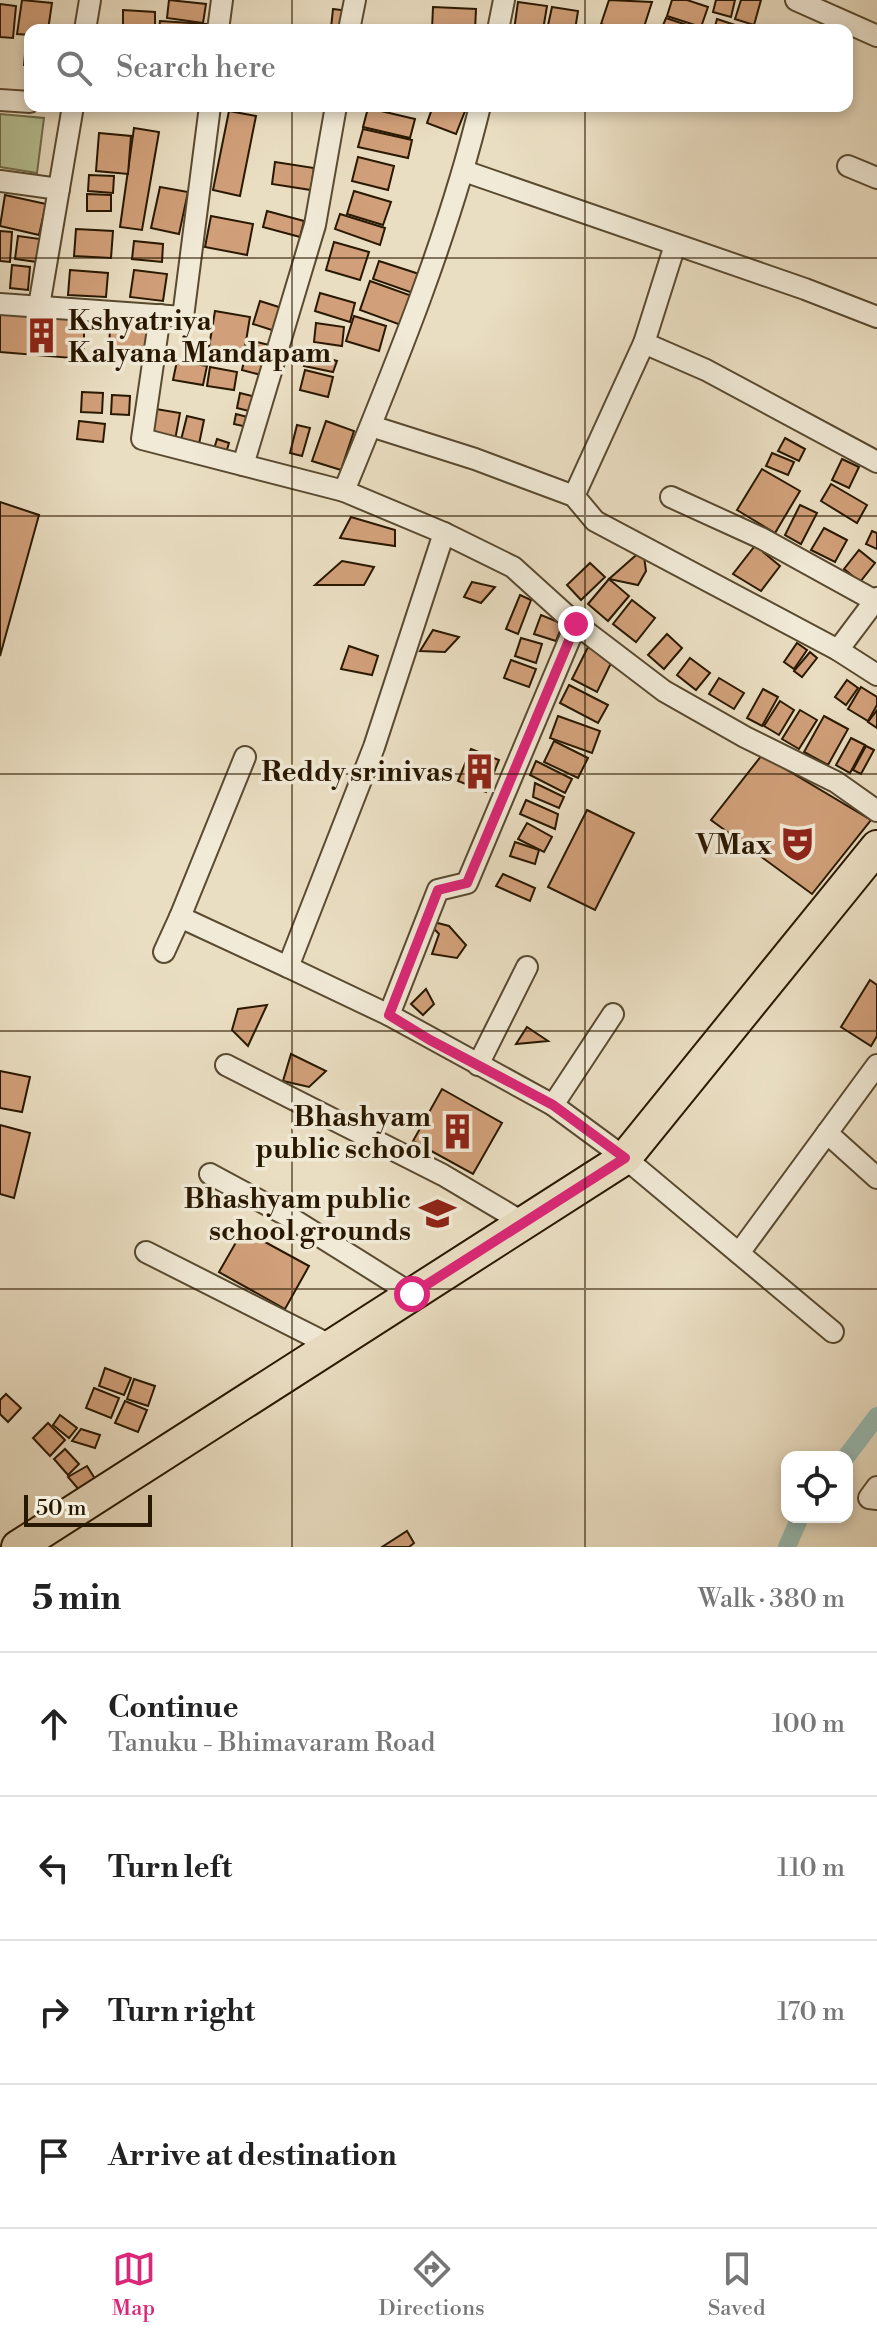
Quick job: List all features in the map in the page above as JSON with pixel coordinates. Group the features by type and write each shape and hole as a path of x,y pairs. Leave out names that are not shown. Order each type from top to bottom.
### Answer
{"main road":[{"path":"18,1547 625,1158 877,847"}],"street":[{"path":"86,24 90,0"},
{"path":"219,24 222,0"},
{"path":"350,24 355,0"},
{"path":"499,24 504,0"},
{"path":"796,0 850,24"},
{"path":"853,25 877,36"},
{"path":"0,100 24,102"},
{"path":"39,306 72,112"},
{"path":"0,304 183,317 209,112"},
{"path":"243,465 315,225 335,112"},
{"path":"344,491 371,426 464,171 479,112"},
{"path":"848,166 877,178"},
{"path":"464,171 805,289 877,317"},
{"path":"0,181 59,189"},
{"path":"574,496 644,343 675,245"},
{"path":"160,315 142,439 344,491 444,533 513,567 576,624 664,691 745,737 836,782 877,811"},
{"path":"644,343 706,370 877,462"},
{"path":"371,426 475,459 574,496 595,521 838,650 877,675"},
{"path":"671,497 761,538 876,600 838,650"},
{"path":"288,967 374,747 444,533"},
{"path":"389,1015 438,890 467,883 576,624"},
{"path":"164,952 245,757"},
{"path":"180,917 389,1015 553,1105 625,1158 833,1332"},
{"path":"478,1065 527,967"},
{"path":"553,1105 613,1014"},
{"path":"226,1065 443,1175 524,1223"},
{"path":"739,1253 877,1065"},
{"path":"827,1133 877,1178"},
{"path":"210,1174 286,1215 412,1294"},
{"path":"146,1252 332,1346"},
{"path":"877,1487 869,1498 877,1499"}],"green space":[{"path":"0,114 44,118 37,173 0,167"}],"building":[{"path":"22,0 52,3 49,24 24,24 24,35 17,34"},
{"path":"169,0 206,4 203,23 167,18"},
{"path":"609,0 652,2 645,24 601,24"},
{"path":"672,0 687,0 708,7 702,24 667,16"},
{"path":"716,0 735,0 731,17 713,12"},
{"path":"741,0 761,0 754,24 735,19"},
{"path":"518,2 547,6 544,24 515,24"},
{"path":"0,4 16,6 13,38 0,37"},
{"path":"433,7 476,9 475,24 432,24"},
{"path":"552,7 578,11 576,24 548,24"},
{"path":"333,9 358,12 353,24 331,24"},
{"path":"123,10 155,12 155,24 123,24"},
{"path":"666,18 684,24 664,24"},
{"path":"717,19 732,24 716,24"},
{"path":"160,21 206,24 160,24"},
{"path":"229,112 256,116 240,196 213,190"},
{"path":"367,112 385,112 415,119 410,138 363,127"},
{"path":"431,112 465,112 456,134 427,123"},
{"path":"134,128 159,132 142,230 120,227"},
{"path":"363,129 412,140 408,158 358,147"},
{"path":"99,133 131,136 128,174 96,171"},
{"path":"358,157 394,166 388,190 352,181"},
{"path":"275,162 314,168 311,190 272,184"},
{"path":"89,175 114,176 113,193 88,191"},
{"path":"160,187 188,192 179,234 151,228"},
{"path":"354,191 391,202 383,225 347,214"},
{"path":"87,194 111,195 111,211 87,211"},
{"path":"5,195 46,204 39,235 0,226"},
{"path":"267,211 304,221 300,237 263,227"},
{"path":"340,214 385,228 380,245 335,229"},
{"path":"211,216 253,224 247,255 205,247"},
{"path":"76,229 113,231 111,258 74,256"},
{"path":"0,231 12,232 10,262 0,261"},
{"path":"18,236 40,239 37,262 15,259"},
{"path":"134,241 163,244 162,262 132,259"},
{"path":"334,242 369,252 360,280 326,270"},
{"path":"379,261 419,274 413,293 373,279"},
{"path":"12,265 30,267 28,290 10,288"},
{"path":"70,270 108,273 106,297 68,295"},
{"path":"134,270 167,274 163,301 130,297"},
{"path":"370,281 412,296 401,325 360,310"},
{"path":"320,293 355,303 350,322 315,311"},
{"path":"260,301 285,309 278,332 253,324"},
{"path":"215,311 250,317 244,353 209,347"},
{"name":"Kshyatriya Kalyana Mandapam","path":"0,314 84,320 84,359 0,352"},
{"path":"354,316 386,326 379,351 346,341"},
{"path":"316,323 344,327 342,346 314,342"},
{"path":"110,325 150,326 149,356 109,354"},
{"path":"249,340 269,345 261,375 242,370"},
{"path":"309,353 337,361 333,372 304,366"},
{"path":"177,361 207,366 203,385 173,380"},
{"path":"210,367 237,372 234,390 207,386"},
{"path":"305,370 333,377 328,397 300,390"},
{"path":"82,392 103,393 102,413 81,412"},
{"path":"240,393 260,398 257,413 237,408"},
{"path":"112,395 130,396 129,415 111,414"},
{"path":"156,409 180,413 175,440 152,436"},
{"path":"236,414 259,420 256,429 234,424"},
{"path":"187,416 204,420 199,444 181,440"},
{"path":"79,421 105,424 103,442 77,439"},
{"path":"326,421 354,431 341,470 312,461"},
{"path":"297,425 310,428 302,456 290,453"},
{"path":"785,438 805,449 799,461 778,451"},
{"path":"217,439 229,443 226,453 214,449"},
{"path":"772,453 794,462 788,475 766,466"},
{"path":"842,459 859,467 849,488 832,480"},
{"path":"762,469 800,491 775,533 737,510"},
{"path":"831,484 867,505 857,523 821,501"},
{"path":"0,502 39,515 0,656"},
{"path":"800,505 817,513 801,544 785,535"},
{"path":"351,517 395,530 395,546 340,538"},
{"path":"824,528 847,540 835,562 811,550"},
{"path":"872,531 877,533 877,549 866,544"},
{"path":"761,538 763,552 780,566 761,591 733,574"},
{"path":"643,549 646,571 638,585 609,579"},
{"path":"859,550 875,563 860,582 844,569"},
{"path":"342,561 374,567 364,585 315,585"},
{"path":"590,563 605,577 581,600 567,585"},
{"path":"609,579 629,596 608,621 588,604"},
{"path":"472,582 495,587 481,603 464,597"},
{"path":"520,595 531,600 518,634 506,629"},
{"path":"632,600 655,618 636,642 613,624"},
{"path":"541,615 563,624 556,641 534,634"},
{"path":"433,630 459,637 445,652 420,651"},
{"path":"667,634 682,648 664,669 648,655"},
{"path":"521,638 542,644 536,663 515,656"},
{"path":"797,643 807,650 794,669 784,662"},
{"path":"349,646 378,656 372,675 341,669"},
{"path":"588,647 613,659 597,692 572,679"},
{"path":"810,652 817,658 802,677 794,671"},
{"path":"690,658 710,673 696,690 677,675"},
{"path":"511,660 536,669 529,687 504,678"},
{"path":"719,678 744,693 734,709 709,694"},
{"path":"847,680 858,688 846,705 835,697"},
{"path":"569,685 608,705 598,723 560,703"},
{"path":"861,687 877,697 877,705 868,721 848,709"},
{"path":"763,689 778,697 762,726 747,718"},
{"path":"780,701 794,710 779,735 764,726"},
{"path":"800,710 817,720 799,749 782,739"},
{"path":"877,710 877,728 868,722"},
{"path":"558,716 600,731 592,753 550,738"},
{"path":"824,716 848,729 828,765 804,752"},
{"path":"851,738 865,745 850,773 836,765"},
{"path":"554,741 588,758 578,778 544,762"},
{"path":"866,746 874,750 861,774 853,770"},
{"name":"Reddy srinivas","path":"471,749 499,760 486,792 458,781"},
{"name":"VMax","path":"762,755 871,820 812,894 711,820"},
{"path":"536,761 572,779 565,793 530,775"},
{"path":"535,783 564,797 559,808 533,797"},
{"path":"526,800 558,814 555,829 520,814"},
{"path":"587,810 634,833 595,910 548,887"},
{"path":"527,823 552,837 544,852 518,839"},
{"path":"515,842 539,850 535,864 510,856"},
{"path":"503,874 535,888 530,901 496,886"},
{"path":"426,920 449,926 466,945 457,958 432,954 439,934"},
{"path":"870,980 877,985 877,1036 871,1046 841,1027"},
{"path":"426,989 434,1004 423,1015 411,1004"},
{"path":"267,1005 248,1046 232,1030 238,1009"},
{"path":"527,1027 548,1041 516,1044"},
{"path":"291,1054 326,1071 309,1087 283,1081"},
{"path":"0,1071 30,1077 22,1112 0,1108"},
{"name":"Bhashyam public school","path":"442,1089 502,1123 473,1174 413,1141"},
{"path":"0,1125 30,1133 14,1198 0,1194"},
{"path":"243,1230 309,1266 285,1309 219,1272"},
{"path":"105,1368 131,1378 124,1395 99,1386"},
{"path":"134,1379 155,1386 148,1406 127,1399"},
{"path":"94,1388 119,1398 111,1418 86,1408"},
{"path":"6,1394 21,1408 8,1422 0,1414 0,1400"},
{"path":"125,1401 147,1410 138,1432 115,1423"},
{"path":"60,1415 77,1428 69,1438 53,1425"},
{"path":"48,1423 65,1440 50,1456 33,1438"},
{"path":"81,1429 100,1435 95,1448 72,1441"},
{"path":"65,1449 79,1464 68,1475 54,1459"},
{"path":"87,1466 97,1482 80,1491 68,1477"},
{"path":"407,1531 414,1543 409,1547 382,1547"}],"waterway":[{"path":"851,1451 877,1416"},
{"path":"787,1547 797,1523"}],"place":[{"name":"Kshyatriya Kalyana Mandapam","path":"42,336"},
{"name":"Reddy srinivas","path":"479,771"},
{"name":"VMax","path":"798,844"},
{"name":"Bhashyam public school","path":"457,1132"},
{"name":"Bhashyam public school grounds","path":"437,1214"}],"route":[{"path":"412,1294 625,1158 553,1105 389,1015 438,890 467,883 576,624"}]}
